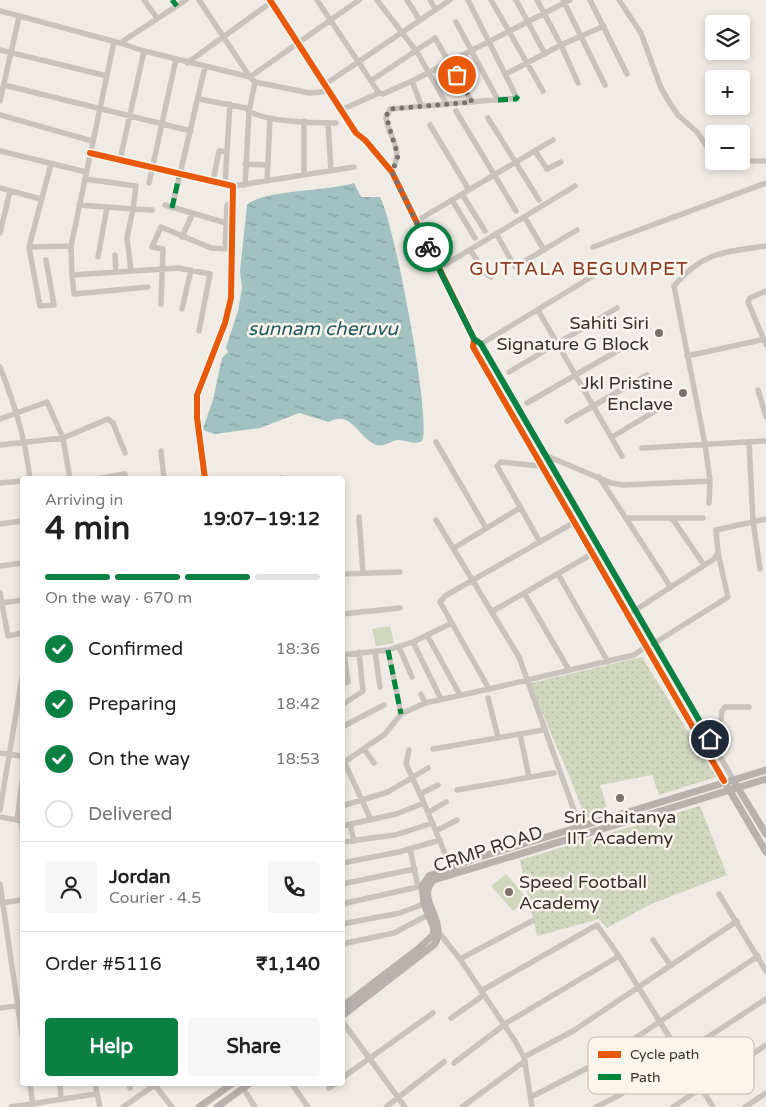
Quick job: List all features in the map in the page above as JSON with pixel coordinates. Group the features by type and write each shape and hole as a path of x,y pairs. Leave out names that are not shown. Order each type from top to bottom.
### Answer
{"main road":[{"name":"CRMP ROAD","path":"345,1005 428,941 434,930 424,904 420,886 429,876 477,858 724,781 766,770"},
{"path":"733,779 766,834"},
{"path":"729,789 766,779"},
{"path":"724,781 766,852"},
{"name":"CRMP ROAD","path":"440,934 439,925 429,903 428,890 434,880 729,789"},
{"path":"345,1014 435,944 440,934"},
{"path":"199,1107 229,1086"},
{"path":"217,1107 246,1086"}],"street":[{"path":"144,0 157,18"},
{"path":"172,0 177,6"},
{"path":"148,287 74,294 71,246 92,141 117,42 186,0"},
{"path":"200,0 255,82 310,93 328,91"},
{"path":"317,0 359,60 379,93"},
{"path":"0,11 187,63 250,77 359,0"},
{"path":"377,0 417,52 446,102"},
{"path":"400,4 406,0 419,19"},
{"path":"430,0 435,9"},
{"path":"324,85 419,19 450,0"},
{"path":"391,172 398,156 395,142 386,122 386,114 390,109 446,102 517,98 468,0"},
{"path":"491,0 543,91"},
{"path":"516,0 545,54"},
{"path":"538,0 578,83"},
{"path":"590,0 627,74"},
{"path":"618,0 641,34 659,83 671,105 678,115 697,132 705,144"},
{"path":"187,63 272,1 356,133 366,140 391,172 474,339 481,344 547,456 653,644 733,779"},
{"path":"341,110 412,81 566,1 605,85"},
{"path":"0,101 4,85 2,75 11,53 19,17"},
{"path":"456,22 498,100"},
{"path":"506,74 604,26"},
{"path":"372,80 417,52 435,38 472,102"},
{"path":"0,50 107,76"},
{"path":"120,160 144,51"},
{"path":"149,183 176,59"},
{"path":"172,208 179,176 182,174 205,67"},
{"path":"412,81 422,105"},
{"path":"245,185 249,112 255,82"},
{"path":"4,85 101,107 192,131"},
{"path":"199,99 246,108 249,112 270,118 336,123"},
{"path":"225,183 230,104"},
{"path":"456,111 516,211"},
{"path":"0,115 92,141"},
{"path":"267,181 270,118"},
{"path":"488,118 539,200"},
{"path":"304,121 304,176"},
{"path":"328,123 331,171"},
{"path":"430,125 469,190"},
{"path":"416,222 553,140"},
{"path":"0,151 51,164 85,176 136,186 127,238 131,271"},
{"path":"213,181 219,151 227,152"},
{"path":"535,151 547,169 561,162"},
{"path":"90,153 233,186 354,167"},
{"path":"750,161 766,161"},
{"path":"46,260 54,305 40,306 29,247 51,164"},
{"path":"245,164 268,165"},
{"path":"593,247 766,183"},
{"path":"204,476 196,418 198,394 225,323 231,298 233,186"},
{"path":"438,269 471,251 575,186"},
{"path":"0,188 41,199"},
{"path":"0,233 10,191"},
{"path":"462,194 485,231"},
{"path":"452,200 475,238"},
{"path":"161,304 163,249 152,247 161,227 211,248 225,249 227,205 232,202"},
{"path":"79,205 152,210"},
{"path":"165,205 192,215 226,223"},
{"path":"98,257 107,208"},
{"path":"182,237 192,215"},
{"path":"525,218 544,250"},
{"path":"497,235 515,267 577,230"},
{"path":"29,247 71,246"},
{"path":"709,503 710,481 705,444 674,286 685,273 704,258 766,246"},
{"path":"471,251 485,273 491,277"},
{"path":"115,256 116,272"},
{"path":"72,275 163,268 191,270 210,274 200,331"},
{"path":"182,309 191,270"},
{"path":"481,344 593,276"},
{"path":"766,291 750,298 748,302 766,345"},
{"path":"509,372 616,308"},
{"path":"538,310 622,456"},
{"path":"758,328 766,324"},
{"path":"474,339 473,347 540,466 647,646 724,781"},
{"path":"687,356 761,340"},
{"path":"527,403 631,343"},
{"path":"0,367 18,412 25,441 30,476"},
{"path":"567,421 647,375"},
{"path":"758,390 766,417"},
{"path":"0,419 47,402 63,438 69,476"},
{"path":"612,437 662,407"},
{"path":"0,445 63,438 108,419 113,423 125,453"},
{"path":"642,448 766,441"},
{"path":"436,442 486,528"},
{"path":"748,442 760,569"},
{"path":"160,451 164,476"},
{"path":"547,456 611,483 638,486 710,481"},
{"path":"540,466 498,464 498,468 540,542"},
{"path":"113,476 125,474 125,476"},
{"path":"599,477 670,586"},
{"path":"0,483 20,481"},
{"path":"454,548 520,508"},
{"path":"359,517 363,573"},
{"path":"626,518 703,518"},
{"path":"670,518 678,525 704,565"},
{"path":"653,644 728,597 718,553 716,530 766,518"},
{"path":"436,520 493,611 519,657 543,730 561,769 580,827"},
{"path":"0,524 20,521"},
{"path":"488,689 440,602 445,596 573,523"},
{"path":"634,611 714,559 718,553"},
{"path":"493,611 592,554"},
{"path":"0,566 20,563"},
{"path":"345,574 400,572"},
{"path":"558,574 608,662"},
{"path":"0,593 8,636 20,633"},
{"path":"524,593 569,670"},
{"path":"2,603 20,600"},
{"path":"345,614 400,608"},
{"path":"345,655 400,647 452,623"},
{"path":"427,635 460,695"},
{"path":"413,642 441,699"},
{"path":"345,758 364,749 385,734 401,714 425,703 608,662 637,654 647,646"},
{"path":"400,647 412,677"},
{"path":"388,650 401,714"},
{"path":"375,651 380,687"},
{"path":"345,703 363,691 359,652"},
{"path":"345,666 348,682 345,683"},
{"path":"0,810 20,691"},
{"path":"421,694 425,703"},
{"path":"488,698 498,737"},
{"path":"345,725 384,704"},
{"path":"710,739 718,734 722,711 725,707 749,706"},
{"path":"433,749 543,730"},
{"path":"520,734 529,777"},
{"path":"364,749 374,763"},
{"path":"409,750 406,764 411,778 429,812 451,868"},
{"path":"0,753 20,756"},
{"path":"345,761 363,799 370,820"},
{"path":"345,805 388,792 428,768"},
{"path":"456,790 554,773"},
{"path":"420,794 438,785"},
{"path":"429,812 446,802"},
{"path":"345,825 396,814 424,803"},
{"path":"0,817 20,821"},
{"path":"436,831 457,820"},
{"path":"345,842 395,835 433,823"},
{"path":"350,824 354,841"},
{"path":"345,862 410,849 440,840"},
{"path":"345,903 420,886 410,849"},
{"path":"345,883 415,869"},
{"path":"0,884 20,1005 0,1008"},
{"path":"719,894 766,971"},
{"path":"2,903 20,900"},
{"path":"345,923 400,912 424,904"},
{"path":"345,943 394,933 428,915"},
{"path":"460,959 532,921"},
{"path":"462,1107 524,1059 573,1031 736,921"},
{"path":"451,1018 483,993 597,925 619,956 670,1037"},
{"path":"440,934 460,959 506,1026 524,1059 532,1107"},
{"path":"653,940 671,966"},
{"path":"454,1063 506,1026 508,1022 619,956"},
{"path":"637,1037 758,956"},
{"path":"705,1037 766,999"},
{"path":"345,1076 434,1013"},
{"path":"345,1025 405,1107"},
{"path":"754,1053 766,1045"},
{"path":"386,1107 444,1062"},
{"path":"531,1097 588,1068"},
{"path":"30,1086 33,1105"},
{"path":"60,1086 61,1099"},
{"path":"95,1086 100,1107"},
{"path":"122,1107 152,1086"},
{"path":"156,1086 172,1107"},
{"path":"246,1086 255,1107"},
{"path":"293,1086 306,1106"},
{"path":"745,1107 766,1093"},
{"path":"11,1107 96,1094"},
{"path":"596,1107 621,1094"},
{"path":"673,1107 692,1094"},
{"path":"704,1094 712,1107"}],"green space":[{"path":"390,626 394,643 376,646 372,629"},
{"path":"642,657 716,777 659,795 652,775 600,785 608,811 585,818 531,683"},
{"path":"700,806 727,875 651,904 607,928 599,919 537,936 520,860"},
{"name":"Speed Football Academy","path":"506,874 528,899 513,911 491,886"}],"water":[{"name":"sunnam cheruvu","path":"354,183 361,197 380,197 394,242 417,361 424,426 422,441 414,443 397,440 377,445 344,419 329,422 299,413 260,428 215,434 205,431 203,428 213,400 222,358 228,352 226,347 238,311 242,288 240,271 247,205 266,196"}],"marked path":[{"path":"172,0 177,6"},
{"path":"498,100 516,99 518,96"},
{"path":"172,208 179,176 182,174"},
{"path":"388,650 401,714"}],"cycle path":[{"path":"270,0 356,133 365,140 392,172 474,339 473,347 724,781"},
{"path":"90,153 233,186 231,298 225,323 197,395 197,418 205,476"}],"way so far":[{"path":"428,247 392,172 398,156 395,142 386,122 386,116 390,109 446,102 472,102 457,75"}],"place":[{"name":"Sahiti Siri Signature G Block","path":"659,333"},
{"name":"Jkl Pristine Enclave","path":"683,393"},
{"name":"Sri Chaitanya IIT Academy","path":"620,798"},
{"name":"Speed Football Academy","path":"509,892"}],"district":[{"name":"GUTTALA BEGUMPET","path":"579,268"}],"route":[{"path":"428,247 474,339 481,344 547,456 634,611 710,739"}]}
